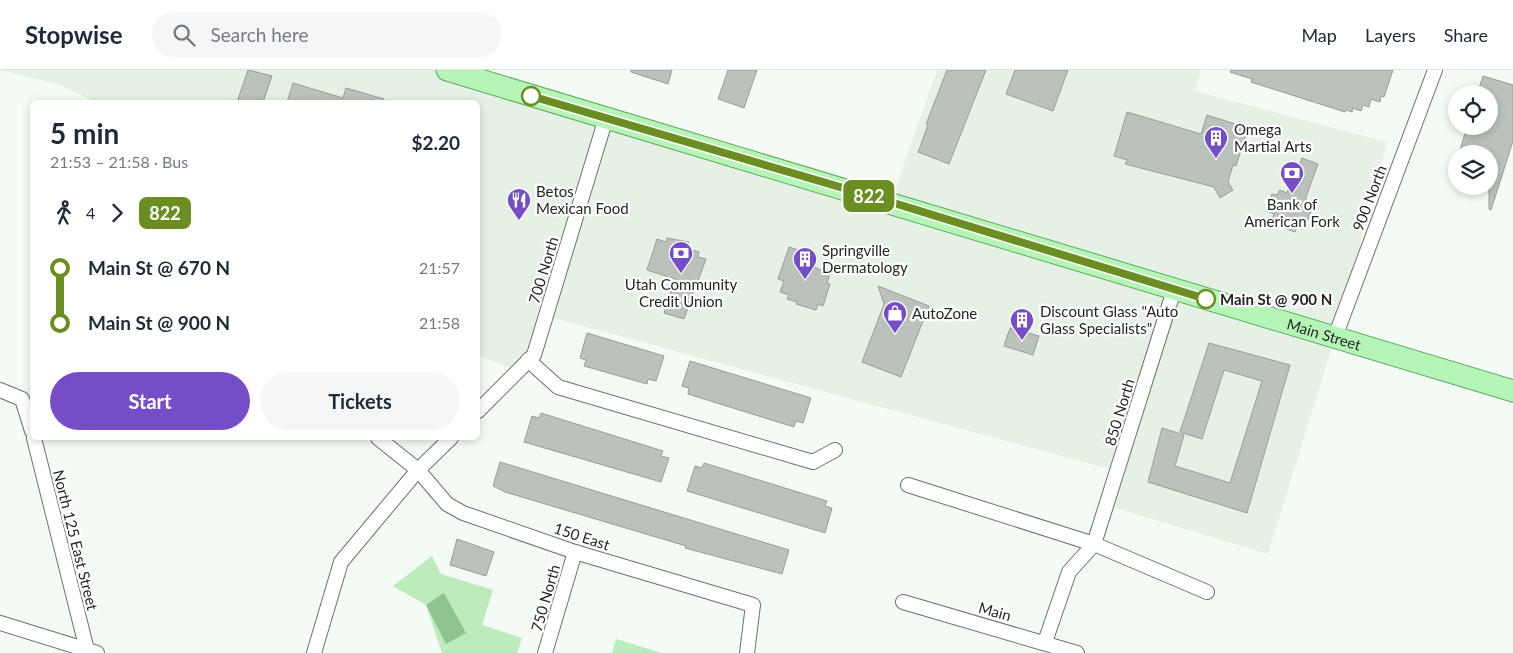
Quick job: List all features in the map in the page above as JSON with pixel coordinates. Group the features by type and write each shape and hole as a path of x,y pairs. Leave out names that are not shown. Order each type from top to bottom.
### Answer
{"main road":[{"name":"Main Street","path":"447,70 884,200 1174,290 1513,391"}],"street":[{"name":"900 North","path":"1335,337 1435,70"},
{"name":"700 North","path":"480,409 534,355 606,118"},
{"name":"850 North","path":"1094,544 1174,290"},
{"path":"528,360 558,387 813,462 835,450"},
{"path":"0,390 22,399 30,425"},
{"name":"North 125 East Street","path":"35,440 92,651"},
{"name":"150 East","path":"380,440 418,470 448,504 463,513 575,552 753,605 747,653"},
{"path":"314,653 341,562 418,470 449,440"},
{"path":"908,484 1094,544 1207,592"},
{"path":"1045,642 1069,572 1094,544"},
{"name":"750 North","path":"546,653 575,552"},
{"name":"Main","path":"903,602 1045,642 1077,653"},
{"path":"0,624 92,651"}],"shaded area":[{"path":"0,70 448,70 891,202 937,70 1201,70 1195,91 1387,142 1335,337 1268,554 1106,505 1117,471 546,316 528,360 518,371 480,357 480,100 93,100 57,84"},
{"path":"432,556 441,574 493,590 482,625 522,638 517,653 442,653 426,605 393,586"},
{"path":"444,593 466,633 446,644 426,605"},
{"path":"616,639 662,653 612,653"}],"building":[{"path":"248,70 272,76 264,100 238,100"},
{"path":"631,70 672,70 668,84 631,72"},
{"path":"728,70 757,70 744,108 718,99"},
{"path":"947,70 986,70 949,164 918,152 928,125 926,124"},
{"path":"1015,70 1068,70 1053,111 1006,94"},
{"path":"1231,70 1393,70 1384,97 1381,96 1380,102 1371,99 1369,107 1363,105 1361,111 1353,108 1352,112 1346,110 1345,112 1251,82 1252,79 1230,72"},
{"path":"1483,76 1513,85 1513,141 1498,188 1498,145 1462,145 1464,135 1498,135 1498,85 1480,85"},
{"path":"293,83 343,98 346,88 384,99 384,100 288,100"},
{"path":"1127,112 1201,134 1207,115 1248,128 1236,166 1233,165 1228,182 1233,190 1220,198 1214,187 1125,164 1127,160 1114,156"},
{"name":"Bank of American Fork","path":"1302,158 1318,164 1306,197 1306,201 1314,204 1306,225 1304,224 1302,229 1297,227 1295,232 1279,226 1280,222 1272,219 1274,214 1266,211 1272,194 1277,195 1280,190 1287,193 1288,190 1290,191"},
{"path":"1489,195 1496,195 1491,210 1489,209"},
{"name":"Utah Community Credit Union","path":"667,238 689,242 686,248 699,252 698,257 706,259 684,319 664,313 675,279 647,270 657,239 666,242"},
{"name":"Springville Dermatology","path":"789,247 801,251 798,258 804,259 803,262 830,274 827,283 830,284 823,306 818,304 816,310 796,304 797,302 787,299 789,295 780,292 784,281 778,279"},
{"name":"AutoZone","path":"878,286 929,306 901,377 862,362 884,304"},
{"name":"Discount Glass \"Auto Glass Specialists\"","path":"1010,328 1039,336 1033,355 1004,346"},
{"path":"587,333 664,356 656,381 648,379 647,384 584,366 586,360 580,358"},
{"path":"1209,343 1290,365 1247,513 1148,482 1162,428 1184,435 1175,466 1230,483 1262,381 1224,370 1202,439 1180,432"},
{"path":"690,361 811,398 803,423 796,421 794,427 688,394 689,388 682,386"},
{"path":"541,413 663,451 661,456 669,458 661,482 524,442 532,416 539,418"},
{"path":"500,462 789,550 782,574 685,548 686,546 505,492 493,486"},
{"path":"704,463 827,501 825,506 832,508 825,533 687,491 695,466 702,468"},
{"path":"457,539 494,552 486,576 450,565"}],"bus line":[{"name":"822","path":"531,96 884,200 1206,299"}],"place":[{"name":"Omega Martial Arts","path":"1216,159"},
{"name":"Bank of American Fork","path":"1292,194"},
{"name":"Betos Mexican Food","path":"519,221"},
{"name":"Utah Community Credit Union","path":"681,274"},
{"name":"Springville Dermatology","path":"805,280"},
{"name":"Main St @ 900 N","path":"1206,299"},
{"name":"AutoZone","path":"895,334"},
{"name":"Discount Glass \"Auto Glass Specialists\"","path":"1022,341"}]}
